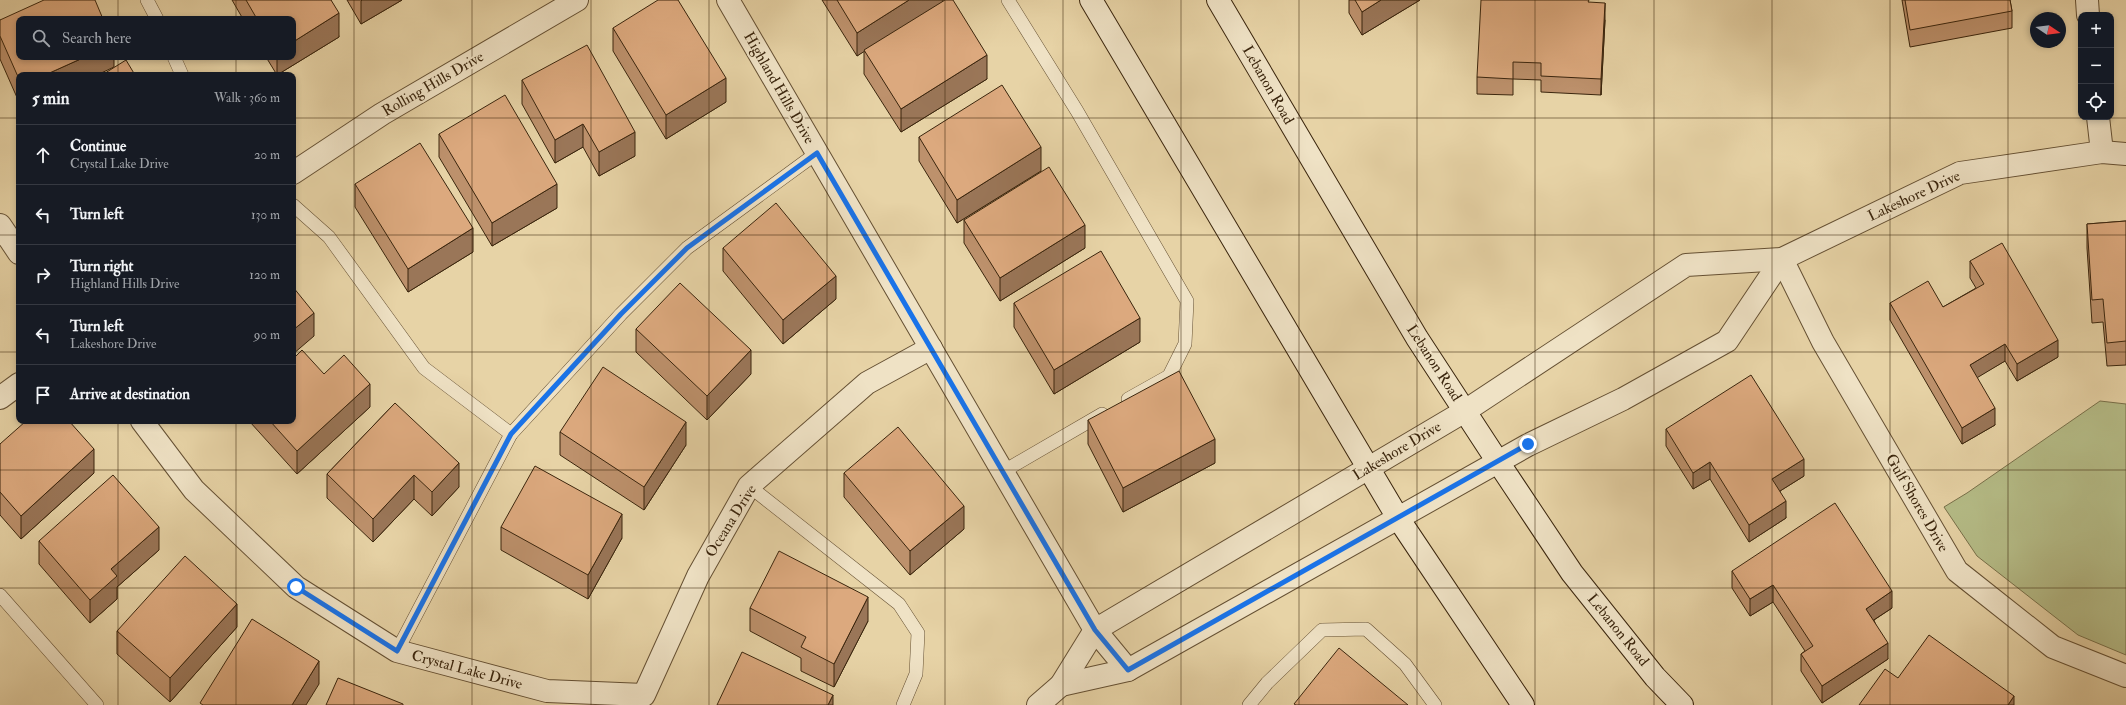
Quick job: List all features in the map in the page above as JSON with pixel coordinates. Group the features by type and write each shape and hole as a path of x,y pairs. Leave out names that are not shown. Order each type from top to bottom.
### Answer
{"street":[{"name":"Rolling Hills Drive","path":"296,171 382,114 577,0"},
{"name":"Highland Hills Drive","path":"728,0 1004,471 1095,630 1128,670"},
{"path":"1091,0 1398,518 1523,705"},
{"name":"Lebanon Road","path":"1218,0 1417,338 1498,462 1572,573 1655,677 1682,705"},
{"path":"2087,0 2088,12"},
{"path":"2098,120 2102,152"},
{"name":"Lakeshore Drive","path":"1038,705 1061,685 1095,630 1465,410 1686,265 1782,259 1960,173 2102,152 2126,154"},
{"path":"0,225 16,249"},
{"name":"Lakeshore Drive","path":"1061,685 1128,670 1541,438 1623,399 1727,341 1782,259"},
{"name":"Gulf Shores Drive","path":"1782,259 1822,342 1957,572 2054,647 2126,676"},
{"name":"Oceana Drive","path":"644,695 698,576 749,486 867,383 931,348"},
{"path":"0,398 16,386"},
{"name":"Crystal Lake Drive","path":"144,424 194,490 296,587 397,651 547,691 644,695"}],"lane":[{"path":"147,0 155,16"},
{"path":"1004,471 1169,376 1185,344 1187,301 1077,112 1008,0"},
{"path":"175,60 181,72"},
{"path":"397,651 511,434 621,314 687,248 817,153"},
{"path":"296,208 329,237 424,368 511,434"},
{"path":"749,486 899,604 918,633 916,674 903,705"},
{"path":"0,595 97,705"},
{"path":"1249,705 1267,683 1322,630 1366,629 1405,664 1435,705"}],"green space":[{"path":"2100,401 2126,404 2126,655 2078,635 1977,556 1944,507 1967,493"}],"building":[{"path":"44,0 95,0 102,16 16,16 16,60 78,60 52,72 16,72 0,36 0,20"},
{"path":"246,0 331,0 339,13 296,40 296,16 255,16"},
{"path":"658,0 678,0 726,78 666,115 613,28"},
{"path":"837,0 909,0 857,33"},
{"path":"945,0 953,0 987,55 901,109 864,50"},
{"path":"1355,0 1381,0 1362,12"},
{"path":"1481,0 1589,0 1588,2 1605,3 1601,79 1541,76 1541,63 1513,62 1513,79 1477,77"},
{"path":"1905,0 2010,0 2012,11 1910,30"},
{"path":"587,45 635,132 599,152 583,124 555,140 522,80"},
{"path":"126,60 133,72 107,72"},
{"path":"1002,85 1041,147 957,200 919,137"},
{"path":"505,95 557,184 492,223 439,134"},
{"path":"420,143 473,228 408,269 355,184"},
{"path":"1049,167 1085,225 1000,278 964,220"},
{"path":"776,203 836,276 783,320 723,248"},
{"path":"2126,221 2126,341 2107,343 2103,299 2092,300 2087,224"},
{"path":"2002,243 2058,340 2017,364 2005,344 1970,365 1995,408 1962,428 1890,303 1928,281 1943,307 1984,284 1970,261"},
{"path":"1101,251 1140,318 1054,370 1014,303"},
{"path":"680,283 751,350 707,396 636,329"},
{"path":"296,291 314,313 296,328"},
{"path":"302,350 324,374 344,355 370,384 297,451 273,424 296,424 296,356"},
{"path":"603,367 686,422 644,487 560,432"},
{"path":"1179,371 1215,439 1123,488 1088,420"},
{"path":"1751,375 1804,459 1772,479 1786,501 1749,525 1710,462 1693,473 1666,429"},
{"path":"395,403 459,463 432,492 414,475 373,519 327,474"},
{"path":"23,424 72,424 94,449 21,516 0,492 0,444"},
{"path":"898,427 964,506 910,551 844,473"},
{"path":"535,466 622,514 588,575 501,527"},
{"path":"113,475 159,527 111,569 117,576 90,600 39,541"},
{"path":"1835,503 1892,591 1866,609 1888,643 1822,686 1801,654 1813,646 1773,585 1750,599 1732,571"},
{"path":"779,551 868,597 834,664 801,647 806,637 750,608"},
{"path":"185,556 237,604 170,678 117,631"},
{"path":"252,619 319,661 292,705 203,705 200,703"},
{"path":"1929,635 2014,696 2008,705 1859,705 1885,669 1898,678"},
{"path":"1339,648 1408,705 1294,704"},
{"path":"742,652 833,695 828,705 717,705"},
{"path":"338,678 403,704 403,705 326,705"}],"route":[{"path":"296,587 397,651 511,434 621,314 687,248 817,153 1004,471 1095,630 1128,670 1528,444"}]}
